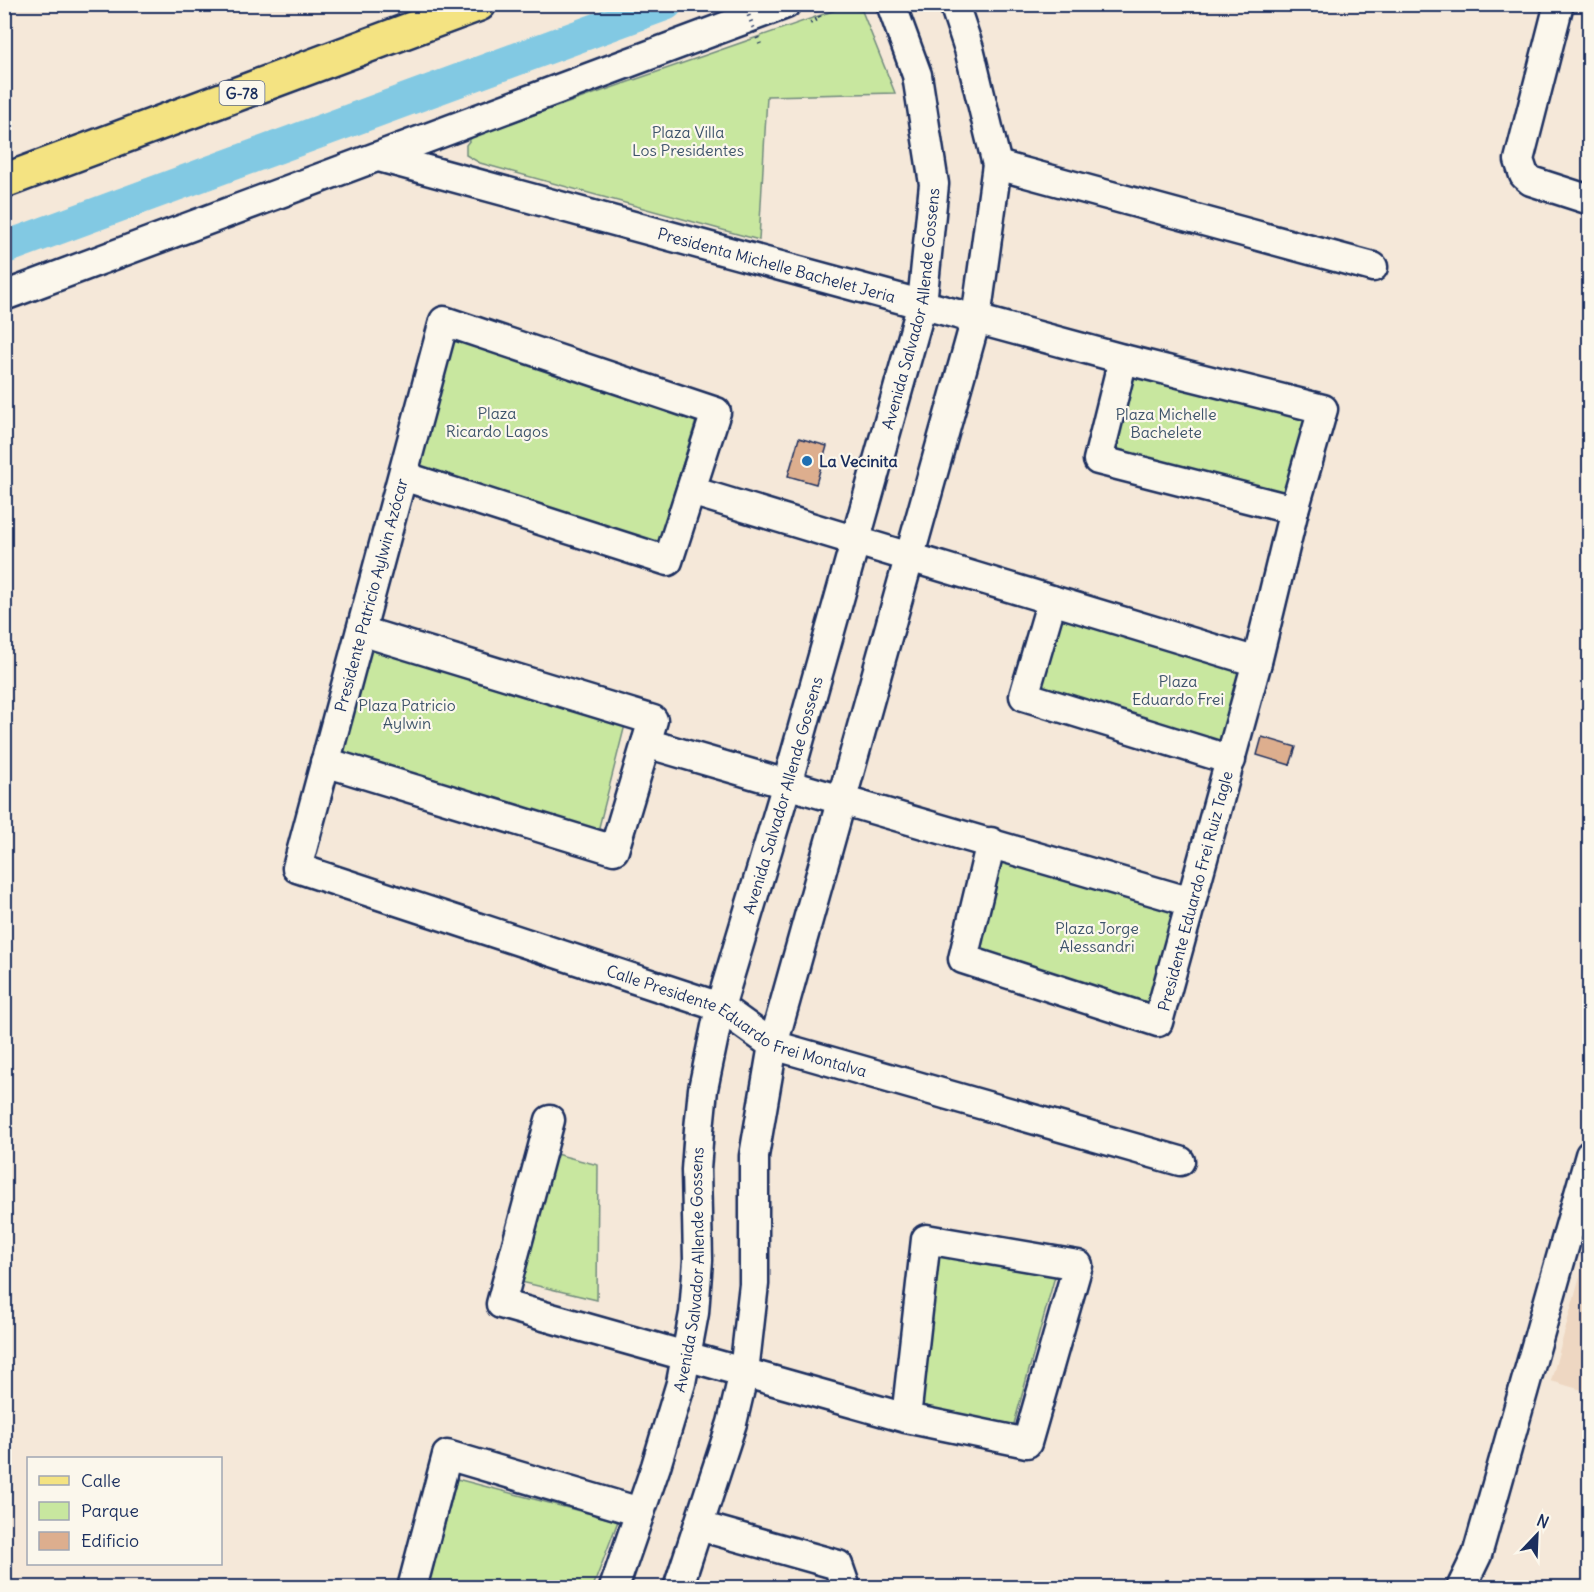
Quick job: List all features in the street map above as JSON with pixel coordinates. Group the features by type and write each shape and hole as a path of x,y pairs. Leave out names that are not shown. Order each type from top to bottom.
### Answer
{"main road":[{"name":"G-78","path":"4,181 479,4"}],"street":[{"path":"4,296 786,4"},
{"name":"Avenida Salvador Allende Gossens","path":"614,1587 681,1383 686,1356 694,1312 699,1260 696,1170 699,1129 705,1078 720,1007 787,784 922,304 934,184 917,75 891,4"},
{"path":"678,1587 732,1423 744,1372 754,1284 754,1156 772,1045 976,319 997,165 969,49 954,4"},
{"path":"1559,4 1519,160 1524,175 1530,181 1590,200"},
{"name":"Presidenta Michelle Bachelet Jeria","path":"379,157 1123,359 1323,409 1294,510"},
{"path":"997,165 1373,267"},
{"name":"Presidente Patricio Aylwin Azócar","path":"297,868 444,321 716,412 691,491"},
{"path":"1123,359 1098,460 1294,510"},
{"path":"403,476 668,561 691,491 1257,662"},
{"name":"Presidente Eduardo Frei Ruiz Tagle","path":"991,842 963,959 1158,1022 1231,760 1294,510"},
{"name":"Presidente Eduardo Frei Ruiz Tagle","path":"1052,600 1024,696 1231,760"},
{"path":"326,762 614,850 653,720 361,631"},
{"path":"646,743 1191,902"},
{"name":"Calle Presidente Eduardo Frei Montalva","path":"297,868 720,1007 772,1045 1180,1161"},
{"path":"550,1120 501,1304 906,1418 1027,1443 1078,1265 926,1239 906,1418"},
{"path":"1461,1587 1477,1555 1590,1155"},
{"path":"412,1587 447,1455 640,1512"},
{"path":"699,1526 838,1565 846,1587"}],"path":[{"path":"744,4 760,44"}],"shaded area":[{"path":"1589,1243 1589,1392 1551,1381"}],"green space":[{"name":"Plaza Villa Los Presidentes","path":"844,7 862,11 895,93 767,96 759,240 480,163 466,155 466,145 473,136"},
{"name":"Plaza Ricardo Lagos","path":"448,331 698,414 657,548 410,470"},
{"name":"Plaza Michelle Bachelete","path":"1127,364 1315,412 1290,505 1104,458"},
{"name":"Plaza Eduardo Frei","path":"1054,603 1250,662 1226,754 1029,693"},
{"name":"Plaza Patricio Aylwin","path":"363,636 627,717 597,835 332,756"},
{"name":"Plaza Jorge Alessandri","path":"995,847 1182,903 1154,1016 967,956"},
{"path":"552,1153 598,1165 597,1300 517,1281"},
{"path":"933,1248 1057,1269 1012,1431 921,1405"},
{"path":"457,1479 618,1521 593,1587 428,1587"}],"building":[{"name":"La Vecinita","path":"799,438 827,446 816,484 788,476"},
{"path":"1262,737 1296,747 1290,765 1257,755"}],"waterway":[{"path":"4,248 666,4"}],"place":[{"name":"La Vecinita","path":"807,461"}]}
